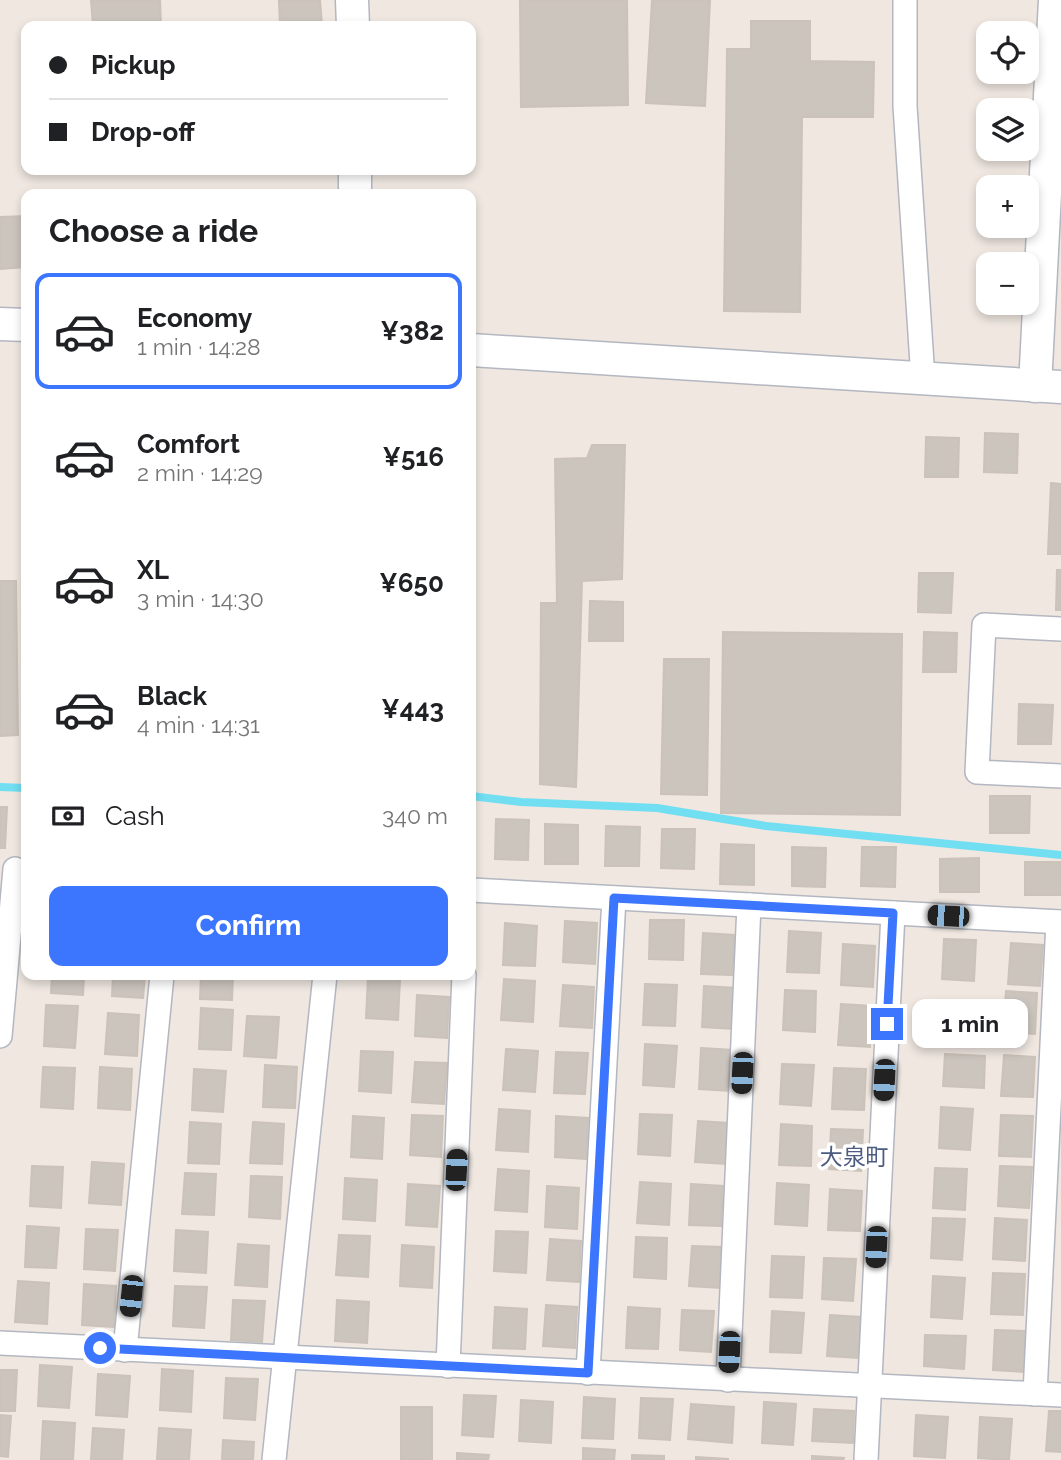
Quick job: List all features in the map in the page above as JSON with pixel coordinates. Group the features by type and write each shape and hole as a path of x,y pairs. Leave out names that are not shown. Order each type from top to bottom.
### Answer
{"street":[{"path":"352,0 353,21"},
{"path":"905,0 905,106 923,379"},
{"path":"476,350 1048,387 1055,0"},
{"path":"0,324 21,325"},
{"path":"1061,629 984,625 977,772 1061,776"},
{"path":"0,1036 14,869"},
{"path":"476,890 1059,922 1035,1394"},
{"path":"588,1373 614,898"},
{"path":"728,1380 749,905"},
{"path":"866,1460 893,913"},
{"path":"125,1350 162,980"},
{"path":"274,1460 324,980"},
{"path":"448,1366 464,980"},
{"path":"0,1343 1061,1395"}],"building":[{"path":"91,0 160,0 161,21 93,21"},
{"path":"320,0 322,21 280,21 279,1"},
{"path":"520,0 627,0 628,105 521,107"},
{"path":"652,0 710,0 705,106 646,103"},
{"path":"751,21 810,21 810,61 874,62 873,117 802,117 800,312 724,311 727,49 751,49"},
{"path":"21,216 21,267 0,269 0,217"},
{"path":"985,433 1018,434 1017,473 984,472"},
{"path":"926,437 959,438 958,477 925,477"},
{"path":"592,445 625,445 622,579 582,581 576,787 540,784 541,603 557,603 555,459 587,458"},
{"path":"1051,483 1061,484 1061,554 1048,554"},
{"path":"1057,570 1061,570 1061,610 1056,610"},
{"path":"919,573 953,573 951,613 918,612"},
{"path":"0,581 16,581 18,735 0,736"},
{"path":"590,601 623,602 623,641 589,641"},
{"path":"723,632 902,634 900,815 721,813"},
{"path":"924,632 957,633 956,672 923,672"},
{"path":"664,659 709,659 707,795 661,794"},
{"path":"1019,704 1053,705 1051,744 1018,744"},
{"path":"990,796 1030,796 1029,833 990,833"},
{"path":"0,807 7,807 5,848 0,848"},
{"path":"496,819 529,820 528,860 495,859"},
{"path":"545,824 578,825 578,864 545,864"},
{"path":"606,826 640,827 639,866 605,866"},
{"path":"662,829 695,829 694,869 661,868"},
{"path":"721,844 754,845 754,885 720,884"},
{"path":"792,847 826,848 825,887 792,886"},
{"path":"862,847 896,847 895,887 861,886"},
{"path":"979,858 979,892 940,892 940,859"},
{"path":"1025,862 1061,862 1061,895 1025,895"},
{"path":"650,920 684,920 683,960 649,959"},
{"path":"565,921 597,923 595,964 563,962"},
{"path":"505,923 537,926 535,966 503,965"},
{"path":"789,931 821,933 819,973 787,972"},
{"path":"703,933 735,935 732,975 701,974"},
{"path":"944,939 976,940 974,981 942,979"},
{"path":"1011,943 1043,945 1040,986 1008,984"},
{"path":"843,944 875,946 873,987 841,985"},
{"path":"504,979 535,981 533,1022 501,1020"},
{"path":"52,980 84,980 83,995 51,993"},
{"path":"113,980 145,980 143,998 112,996"},
{"path":"201,980 233,980 232,1000 200,999"},
{"path":"368,980 400,980 398,1020 366,1018"},
{"path":"645,984 677,985 675,1026 643,1025"},
{"path":"563,985 594,987 592,1028 560,1026"},
{"path":"704,986 736,988 734,1029 702,1027"},
{"path":"785,990 816,991 815,1032 783,1030"},
{"path":"1006,991 1037,993 1035,1034 1003,1032"},
{"path":"417,995 449,997 447,1038 415,1036"},
{"path":"946,1003 978,1005 976,1046 944,1044"},
{"path":"841,1004 872,1006 870,1047 838,1045"},
{"path":"46,1005 78,1006 75,1048 44,1046"},
{"path":"201,1008 233,1010 231,1050 199,1049"},
{"path":"108,1013 139,1015 137,1056 105,1054"},
{"path":"247,1016 279,1017 276,1058 244,1056"},
{"path":"645,1044 677,1046 674,1087 643,1085"},
{"path":"701,1048 733,1050 730,1091 699,1089"},
{"path":"506,1049 538,1051 535,1092 503,1090"},
{"path":"361,1051 393,1052 391,1093 359,1091"},
{"path":"556,1052 588,1053 585,1094 554,1093"},
{"path":"945,1054 985,1056 984,1088 943,1086"},
{"path":"1004,1055 1035,1057 1033,1097 1001,1096"},
{"path":"415,1062 447,1063 444,1104 412,1102"},
{"path":"782,1064 814,1065 811,1106 780,1104"},
{"path":"265,1065 297,1067 295,1108 263,1107"},
{"path":"43,1067 75,1068 73,1109 41,1107"},
{"path":"100,1067 132,1069 130,1110 98,1108"},
{"path":"834,1068 866,1069 864,1110 832,1109"},
{"path":"194,1069 226,1071 223,1112 192,1110"},
{"path":"941,1107 973,1109 970,1150 939,1148"},
{"path":"499,1109 530,1111 528,1152 496,1150"},
{"path":"640,1114 672,1115 670,1156 638,1154"},
{"path":"412,1115 443,1116 441,1157 410,1155"},
{"path":"1001,1115 1033,1116 1031,1157 999,1156"},
{"path":"353,1116 384,1118 382,1159 351,1157"},
{"path":"556,1116 588,1118 586,1159 555,1157"},
{"path":"698,1121 729,1123 727,1164 695,1162"},
{"path":"190,1122 221,1124 219,1164 188,1163"},
{"path":"253,1122 284,1124 282,1164 250,1163"},
{"path":"781,1124 812,1126 811,1166 779,1165"},
{"path":"831,1129 863,1130 861,1171 829,1169"},
{"path":"92,1162 124,1164 121,1205 89,1203"},
{"path":"32,1166 63,1167 61,1208 30,1206"},
{"path":"1000,1166 1032,1167 1029,1208 998,1206"},
{"path":"935,1168 967,1169 965,1210 933,1208"},
{"path":"498,1169 529,1171 527,1212 495,1210"},
{"path":"185,1173 216,1174 214,1215 182,1214"},
{"path":"251,1176 282,1177 280,1219 249,1217"},
{"path":"345,1178 377,1180 375,1221 343,1219"},
{"path":"640,1182 671,1184 669,1225 637,1223"},
{"path":"777,1183 809,1185 807,1226 775,1224"},
{"path":"408,1184 440,1186 437,1227 406,1225"},
{"path":"691,1184 723,1186 721,1226 689,1225"},
{"path":"547,1186 579,1188 577,1229 545,1227"},
{"path":"830,1189 862,1191 860,1231 828,1230"},
{"path":"933,1218 965,1219 962,1260 931,1258"},
{"path":"995,1218 1027,1220 1025,1261 993,1259"},
{"path":"27,1226 59,1228 56,1268 25,1267"},
{"path":"86,1229 118,1230 115,1271 84,1269"},
{"path":"176,1230 208,1232 206,1273 174,1271"},
{"path":"496,1231 528,1232 526,1273 494,1271"},
{"path":"339,1235 370,1236 368,1277 336,1275"},
{"path":"636,1237 667,1238 666,1279 634,1277"},
{"path":"550,1239 581,1241 579,1282 547,1280"},
{"path":"238,1244 269,1246 267,1287 235,1285"},
{"path":"402,1245 434,1247 432,1288 400,1286"},
{"path":"692,1246 723,1247 721,1288 689,1286"},
{"path":"772,1256 804,1257 802,1298 770,1297"},
{"path":"824,1258 856,1259 853,1301 822,1299"},
{"path":"993,1273 1025,1274 1023,1315 991,1314"},
{"path":"933,1276 965,1278 962,1319 931,1317"},
{"path":"18,1281 49,1283 47,1324 15,1322"},
{"path":"84,1284 116,1286 114,1327 82,1325"},
{"path":"175,1286 207,1287 204,1328 173,1326"},
{"path":"233,1300 265,1301 262,1342 231,1340"},
{"path":"337,1300 369,1302 367,1343 335,1341"},
{"path":"546,1305 577,1307 575,1348 543,1346"},
{"path":"495,1307 527,1309 525,1349 493,1348"},
{"path":"628,1307 660,1309 658,1349 626,1348"},
{"path":"682,1310 714,1311 711,1352 680,1350"},
{"path":"772,1311 804,1313 801,1353 770,1352"},
{"path":"830,1315 861,1317 859,1358 827,1356"},
{"path":"995,1330 1027,1331 1024,1372 993,1370"},
{"path":"925,1335 966,1336 964,1369 924,1366"},
{"path":"40,1365 72,1367 69,1408 38,1406"},
{"path":"162,1369 193,1371 191,1412 160,1410"},
{"path":"0,1370 17,1370 15,1411 0,1411"},
{"path":"98,1374 130,1376 127,1417 96,1415"},
{"path":"226,1378 258,1379 255,1420 224,1418"},
{"path":"464,1395 496,1396 493,1437 462,1435"},
{"path":"584,1397 615,1399 613,1439 582,1438"},
{"path":"641,1398 673,1399 670,1440 639,1438"},
{"path":"521,1400 553,1402 551,1443 519,1441"},
{"path":"764,1402 796,1404 793,1445 762,1443"},
{"path":"691,1404 734,1407 732,1443 688,1439"},
{"path":"401,1407 432,1407 432,1460 401,1460"},
{"path":"814,1409 854,1411 853,1443 812,1441"},
{"path":"1049,1411 1061,1411 1061,1452 1046,1451"},
{"path":"0,1415 11,1416 8,1457 0,1456"},
{"path":"916,1415 948,1417 945,1458 914,1456"},
{"path":"980,1417 1012,1419 1009,1460 978,1458"},
{"path":"43,1421 75,1423 73,1460 41,1460"},
{"path":"93,1428 124,1430 122,1460 91,1460"},
{"path":"159,1428 191,1430 189,1460 157,1460"},
{"path":"223,1440 254,1442 253,1460 222,1460"},
{"path":"583,1448 615,1450 614,1460 583,1460"},
{"path":"457,1453 489,1455 488,1460 457,1460"},
{"path":"632,1455 664,1456 664,1460 632,1460"},
{"path":"812,1456 844,1458 812,1460"},
{"path":"696,1457 728,1459 728,1460 696,1460"}],"waterway":[{"path":"0,787 21,788"},
{"path":"476,797 521,802 657,808 766,826 1061,855"}],"district":[{"name":"大泉町","path":"854,1156"}],"route":[{"path":"100,1348 588,1373 614,898 893,913 887,1024"}]}
